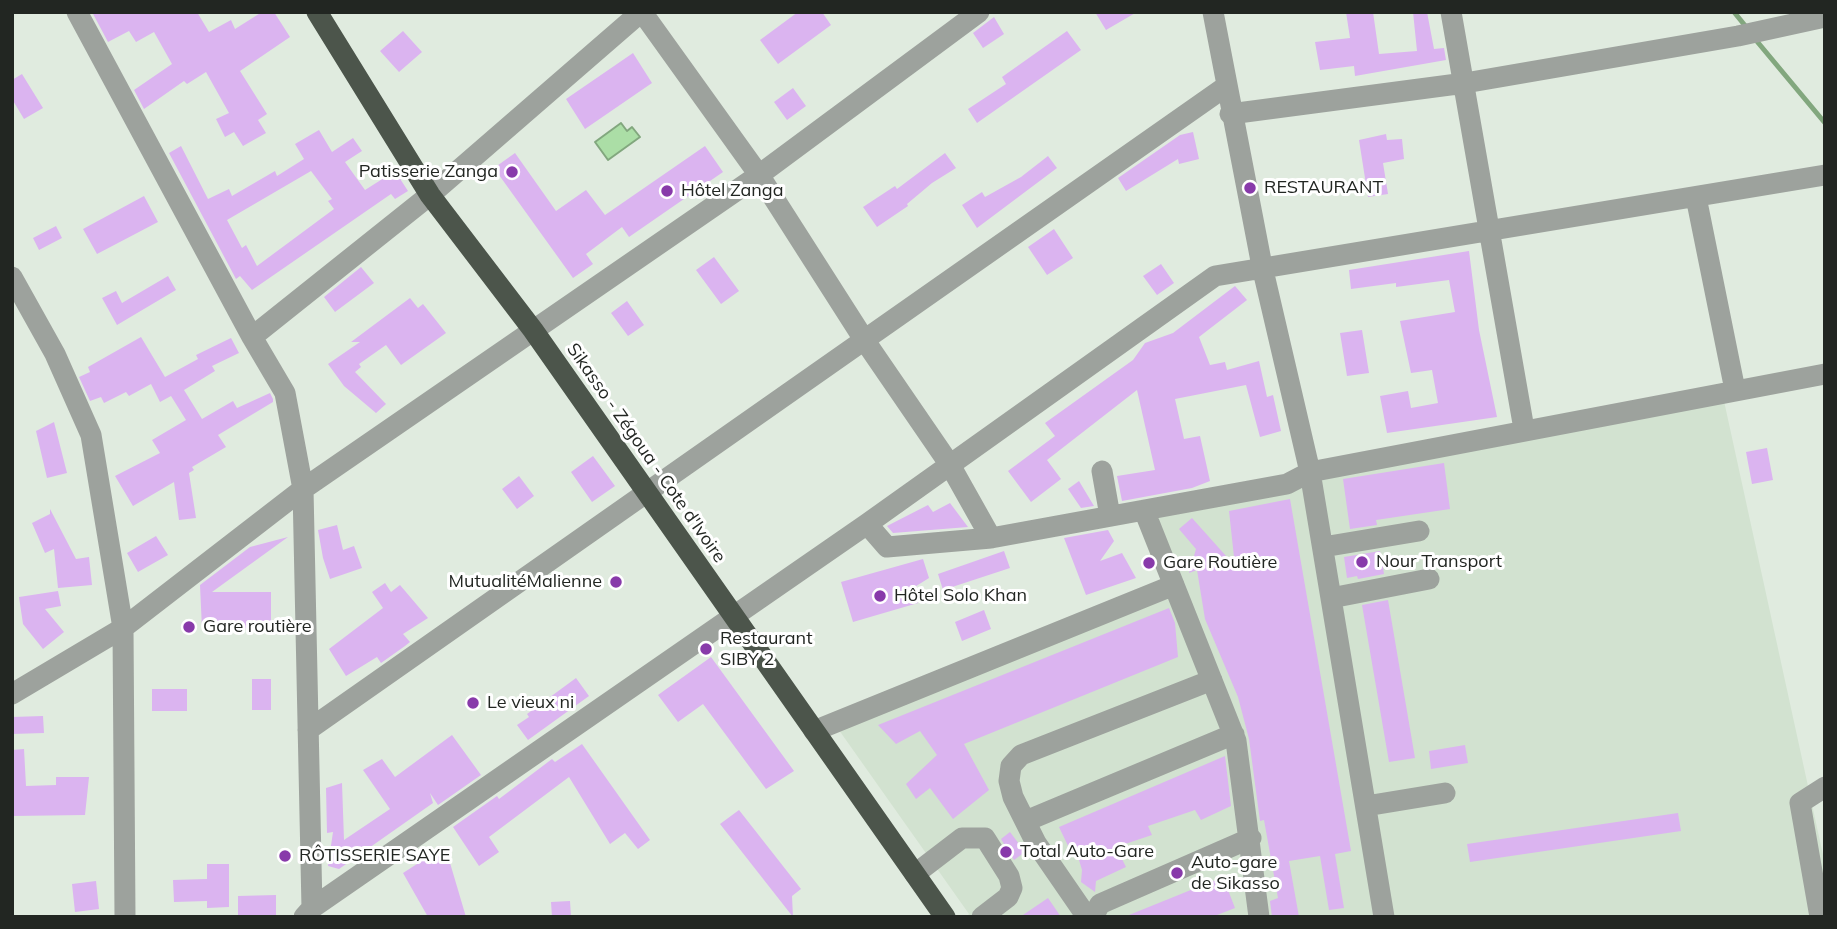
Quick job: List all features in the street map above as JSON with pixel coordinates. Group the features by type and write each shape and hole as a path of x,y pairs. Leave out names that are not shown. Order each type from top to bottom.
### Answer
{"highway":[{"name":"Sikasso - Zégoua - Cote d'Ivoire","path":"317,12 430,195 533,330 945,917"}],"street":[{"path":"77,12 252,337 285,393 303,489 308,730 308,912"},
{"path":"252,337 430,195 641,12 759,175 865,341 950,465 991,538"},
{"path":"12,694 123,628 303,489 759,175 979,12"},
{"path":"1213,12 1230,114 1262,266 1310,472 1384,917"},
{"path":"1451,12 1524,429"},
{"path":"1230,114 1465,83 1738,36 1825,17"},
{"path":"308,730 1225,88"},
{"path":"308,912 867,524 1215,275 1490,232 1825,174"},
{"path":"1696,197 1735,390"},
{"path":"12,277 55,354 91,435 123,628 125,917"},
{"path":"867,524 887,547 991,538 1287,484 1310,472 1524,429 1825,374"},
{"path":"1102,471 1110,516"},
{"path":"1144,510 1234,734 1251,838 1259,917"},
{"path":"1323,547 1419,531"},
{"path":"1331,598 1429,579"},
{"path":"814,731 1174,584"},
{"path":"1087,917 1026,821 1009,781 1012,766 1021,755 1212,680"},
{"path":"1026,821 1234,734"},
{"path":"1820,917 1800,803 1825,787"},
{"path":"1366,806 1445,793"},
{"path":"915,874 962,838 974,835 985,838 1009,876 1012,888 1008,897 982,917"},
{"path":"1093,917 1100,904 1251,838"}],"shaded area":[{"path":"621,123 627,131 632,127 640,137 608,160 595,142"},
{"path":"1724,401 1825,864 1825,917 966,917 969,914 829,716 1165,581 1140,514"}],"building":[{"path":"92,12 197,12 209,32 231,20 235,29 262,12 274,12 290,37 240,71 267,114 258,120 266,133 243,146 234,132 225,137 216,119 229,113 206,72 187,84 184,81 144,109 134,90 172,64 154,32 136,42 129,31 108,42"},
{"path":"798,12 822,12 831,25 778,64 760,40"},
{"path":"1095,12 1137,12 1106,30"},
{"path":"1346,12 1373,12 1379,54 1417,51 1413,12 1427,12 1434,49 1444,48 1446,60 1355,76 1354,66 1320,70 1315,42 1350,38"},
{"path":"994,17 1004,34 983,48 973,33"},
{"path":"403,31 422,52 399,72 380,51"},
{"path":"1067,31 1081,50 977,123 968,109 1006,84 1002,77"},
{"path":"633,53 652,83 585,129 566,99"},
{"path":"22,74 43,108 24,119 12,99 12,80"},
{"path":"793,88 806,106 787,120 774,102"},
{"path":"319,130 332,152 353,138 362,151 345,162 365,190 395,171 408,191 395,199 391,194 252,290 240,276 236,279 169,153 181,146 208,199 229,189 232,196 275,171 277,176 304,159 295,144","holes":["311,171 332,199 328,201 334,209 257,266 246,245 242,248 227,220"]},
{"path":"1193,132 1199,159 1179,164 1178,159 1126,191 1118,178 1180,135"},
{"path":"1386,134 1387,140 1402,139 1404,159 1383,163 1388,194 1368,197 1359,140"},
{"path":"705,146 723,172 629,237 622,227 586,254 593,264 573,278 494,168 515,153 556,211 586,190 605,215"},
{"path":"945,153 956,168 932,183 907,204 908,206 877,227 863,207 895,186 897,189"},
{"path":"1048,156 1057,168 977,228 962,205 982,192 985,197 1021,177"},
{"path":"144,196 158,222 97,254 83,229"},
{"path":"56,226 62,238 39,250 33,238"},
{"path":"1054,229 1073,258 1047,275 1028,247"},
{"path":"1469,251 1479,330 1497,417 1387,433 1380,396 1408,391 1411,408 1438,403 1432,370 1411,373 1400,321 1455,312 1449,280 1396,287 1396,283 1351,289 1349,270"},
{"path":"714,257 739,291 721,304 696,270"},
{"path":"1161,264 1174,283 1157,295 1143,276"},
{"path":"361,267 374,283 335,312 324,297"},
{"path":"168,276 176,290 117,325 102,298 116,291 122,303"},
{"path":"1235,286 1247,300 1199,337 1210,365 1225,362 1227,370 1259,361 1267,397 1273,395 1281,431 1260,437 1246,385 1175,399 1184,439 1200,436 1210,481 1192,488 1122,501 1117,476 1155,470 1137,390 1047,460 1061,479 1031,502 1008,471 1055,436 1045,423 1133,360 1145,343 1173,333"},
{"path":"410,298 418,308 423,304 446,333 401,365 386,345 359,364 361,367 355,372 386,404 376,413 344,386 328,364 360,342 351,342"},
{"path":"627,301 644,325 628,336 611,313"},
{"path":"1362,330 1369,373 1347,376 1340,333"},
{"path":"141,337 165,377 198,359 196,355 231,338 239,353 212,366 215,371 184,390 202,419 233,401 237,408 270,393 273,399 273,402 218,435 226,447 192,467 194,470 189,473 196,518 179,520 174,482 133,506 115,476 160,453 152,440 186,420 171,396 160,402 151,384 129,396 126,392 104,403 101,397 90,401 79,377 90,372 88,367"},
{"path":"54,422 67,473 47,478 36,431"},
{"path":"1767,448 1773,480 1752,484 1746,452"},
{"path":"593,456 615,486 592,502 571,472"},
{"path":"1444,463 1450,509 1376,520 1377,525 1350,529 1343,479"},
{"path":"519,476 534,496 517,509 502,489"},
{"path":"1079,481 1094,506 1081,508 1068,489"},
{"path":"1290,499 1351,851 1335,854 1344,908 1329,910 1320,856 1289,861 1299,917 1272,917 1270,901 1278,898 1264,820 1260,821 1249,739 1238,697 1205,619 1197,570 1189,573 1196,549 1179,529 1192,518 1235,566 1229,511"},
{"path":"950,503 968,527 893,533 887,526 928,505 933,512"},
{"path":"50,509 76,559 89,557 92,585 58,588 54,549 45,553 32,523 50,514"},
{"path":"337,525 343,550 354,546 362,568 330,579 318,530"},
{"path":"1108,530 1114,541 1100,561 1122,553 1136,578 1086,595 1064,538"},
{"path":"156,536 168,555 138,572 127,553"},
{"path":"288,537 212,592 271,592 271,628 202,629 200,585 250,547"},
{"path":"1004,551 1010,568 943,590 938,574"},
{"path":"1380,551 1384,574 1358,579 1357,576 1347,578 1344,557"},
{"name":"Hôtel Solo Khan","path":"923,559 929,578 913,588 918,603 853,622 841,582"},
{"path":"385,583 391,592 400,585 428,618 403,634 410,642 381,663 377,657 346,676 329,649 383,608 372,592"},
{"path":"58,591 61,606 45,609 64,632 43,649 23,624 19,597"},
{"path":"1388,600 1415,758 1389,762 1362,605"},
{"path":"1169,608 1175,623 1178,657 964,744 989,790 953,819 930,788 916,799 906,784 937,755 920,731 896,744 878,725"},
{"path":"984,610 991,629 962,641 955,622"},
{"path":"711,657 794,771 766,789 703,704 678,722 658,695"},
{"path":"576,678 589,696 528,740 517,725 529,717 527,714"},
{"path":"252,679 271,679 271,710 252,710"},
{"path":"152,689 187,689 187,711 152,711"},
{"path":"43,716 44,733 12,734 12,717"},
{"path":"452,735 481,775 438,805 430,793 433,803 339,869 328,866 333,832 327,833 326,788 342,783 344,840 390,809 363,770 382,759 395,777"},
{"path":"582,744 650,840 638,849 625,833 610,844 569,777 489,837 499,852 479,866 453,827 497,796 499,799 552,759 555,762"},
{"path":"1465,745 1468,763 1431,769 1429,751"},
{"path":"24,749 26,786 56,785 56,777 89,777 85,815 12,816 12,750"},
{"path":"1225,756 1231,806 1201,820 1195,810 1148,826 1152,835 1116,847 1126,867 1096,881 1095,892 1081,882 1082,870 1076,850 1071,852 1059,827"},
{"path":"739,810 801,889 792,896 793,917 720,824"},
{"path":"1678,813 1681,831 1470,862 1467,844"},
{"path":"1010,832 1025,852 1014,860 1001,839"},
{"path":"445,846 466,917 428,917 403,873"},
{"path":"207,864 229,864 229,907 207,908 207,901 174,902 173,880 207,879"},
{"path":"1223,877 1235,908 1212,917 1124,917"},
{"path":"96,881 99,909 75,912 72,884"},
{"path":"276,895 276,916 238,916 238,896"},
{"path":"1048,898 1061,917 1020,917"},
{"path":"570,901 571,917 552,917 551,902"}],"waterway":[{"path":"1734,12 1747,28"},
{"path":"1755,39 1825,123"}],"place":[{"name":"Patisserie Zanga","path":"512,172"},
{"name":"RESTAURANT","path":"1250,188"},
{"name":"Hôtel Zanga","path":"667,191"},
{"name":"Nour Transport","path":"1362,562"},
{"name":"Gare Routière","path":"1149,563"},
{"name":"MutualitéMalienne","path":"616,582"},
{"name":"Hôtel Solo Khan","path":"880,596"},
{"name":"Gare routière","path":"189,627"},
{"name":"Restaurant SIBY 2","path":"706,649"},
{"name":"Le vieux ni","path":"473,703"},
{"name":"Total Auto-Gare","path":"1006,852"},
{"name":"RÔTISSERIE SAYE","path":"285,856"},
{"name":"Auto-gare de Sikasso","path":"1177,873"}]}
